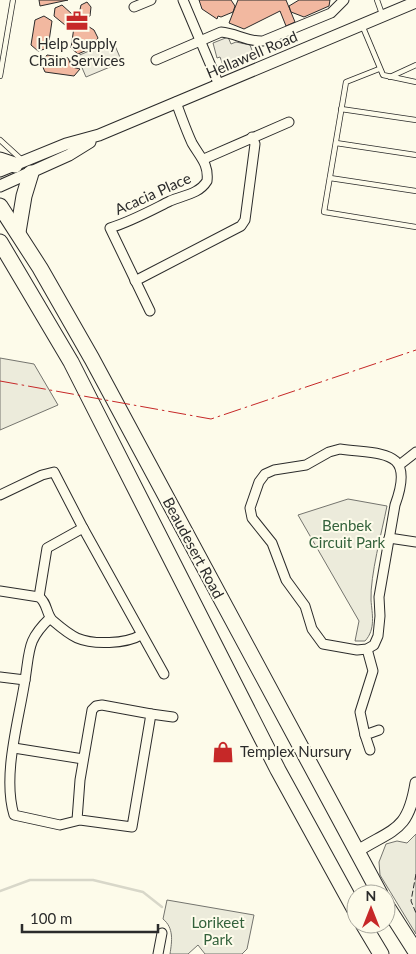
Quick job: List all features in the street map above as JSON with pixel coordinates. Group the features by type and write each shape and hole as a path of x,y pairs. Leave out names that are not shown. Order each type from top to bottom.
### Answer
{"highway":[{"path":"0,160 23,167 24,196 18,232"},
{"name":"Beaudesert Road","path":"0,206 18,232 96,366 374,884"},
{"name":"Beaudesert Road","path":"0,242 71,362 278,770 346,894"},
{"path":"396,921 416,952"},
{"path":"369,934 381,954"}],"street":[{"path":"134,7 151,0"},
{"path":"183,0 220,85"},
{"path":"156,60 221,32 232,33 251,41 263,41 331,13 344,0"},
{"name":"Hellawell Road","path":"0,171 69,155 100,135 416,2"},
{"name":"Acacia Place","path":"135,281 110,228 136,219 177,198 198,191 208,182 208,171 204,158 191,141 176,102"},
{"path":"204,158 289,122"},
{"path":"150,311 135,281 241,226 245,220 255,144 252,137"},
{"name":"Hellawell Road","path":"0,186 23,167"},
{"path":"340,449 392,456 402,464 404,472 401,493 395,505 389,538 379,597 378,636 374,645 367,649 357,650 323,644 316,637 305,606 286,580 272,543 252,518 250,508 258,482 265,474 274,470 306,465 329,452 340,449"},
{"path":"402,464 416,452"},
{"path":"0,495 42,475 54,472 141,635 164,674"},
{"path":"39,597 47,548 83,528"},
{"path":"389,538 416,542"},
{"path":"0,591 39,597 42,599 50,618 70,635 79,639 123,642 141,635"},
{"path":"50,618 36,631 31,641 10,782 14,814 60,825 77,820 132,827 151,714"},
{"path":"367,649 373,671 360,712 370,750"},
{"path":"0,677 25,680"},
{"path":"77,820 83,759 92,710 96,706 173,717"},
{"path":"365,735 379,730"},
{"path":"14,748 83,759"},
{"path":"356,852 398,826 413,812 416,787"},
{"path":"158,954 162,934"}],"lane":[{"path":"0,76 13,0"},
{"path":"377,0 383,16"},
{"path":"362,24 380,69 389,78 416,82"},
{"path":"389,78 416,65"},
{"path":"380,69 346,82 324,212 416,227"},
{"path":"341,109 416,120"},
{"path":"0,140 23,167"},
{"path":"336,143 416,155"},
{"path":"330,178 416,191"}],"green space":[{"path":"0,358 34,364 58,405 0,430"},
{"name":"Benbek Circuit Park","path":"348,499 387,506 372,579 372,626 371,632 365,641 355,641 359,621 298,515"},
{"path":"416,834 416,934 396,901 396,884 385,884 380,875 379,862 386,844 397,841 407,843"},
{"name":"Lorikeet Park","path":"167,900 254,915 247,949 242,954 205,954 198,945 188,954 170,954 171,931 163,919"}],"shaded area":[{"path":"228,37 231,44 236,42 250,45 253,53 223,65 220,57 217,58 213,43"},
{"path":"113,41 122,62 86,77 80,63 72,66 70,59"}],"building":[{"path":"39,0 68,0 40,6"},
{"path":"199,0 231,0 235,6 233,12 221,17 218,16 217,19 202,9"},
{"path":"238,0 286,0 295,22 286,26 280,11 244,29 229,23"},
{"path":"299,0 330,0 329,6 304,17 291,12 289,6"},
{"path":"87,2 91,7 90,16 85,18 79,14 81,5"},
{"path":"62,5 73,15 72,22 65,25 54,16 55,8"},
{"path":"44,16 52,21 48,48 38,51 31,45 35,20"},
{"path":"83,23 94,30 98,38 93,45 88,44 87,50 78,54 71,48 74,27"},
{"path":"47,55 68,58 72,67 80,69 74,76 45,72 41,63"}],"waterway":[{"path":"0,891 30,880 93,880 143,892 162,907"}],"fence":[{"path":"416,874 411,901 416,913"}],"power":[{"path":"0,381 211,419 416,350"}],"place":[{"name":"Help Supply Chain Services","path":"77,21"},
{"name":"Templex Nursury","path":"223,752"}]}
